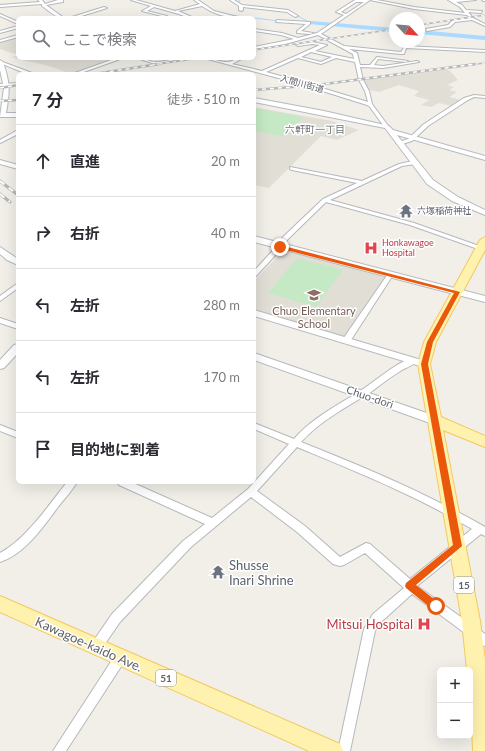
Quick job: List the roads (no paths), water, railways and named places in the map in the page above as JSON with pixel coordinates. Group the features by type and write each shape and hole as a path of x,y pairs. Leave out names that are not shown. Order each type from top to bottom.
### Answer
{"main road":[{"name":"15","path":"483,244 419,362 434,420 458,546 478,637 483,751"},
{"name":"Chuo-dori","path":"434,420 485,442"},
{"name":"Kawagoe-kaido Ave.","path":"0,604 333,751"}],"street":[{"path":"0,6 62,1 60,0"},
{"path":"133,0 186,16"},
{"path":"196,0 213,12 233,16"},
{"path":"232,0 240,6 261,8 258,11 295,15"},
{"path":"256,48 318,34 370,0"},
{"path":"347,15 338,12 355,1 370,0 414,8 469,14"},
{"path":"450,0 469,14 472,19"},
{"path":"450,0 474,0 475,4 456,4"},
{"path":"41,3 58,16"},
{"path":"174,12 202,5"},
{"path":"154,6 144,11 165,16"},
{"path":"238,16 240,6"},
{"path":"79,16 105,8"},
{"path":"464,11 481,12"},
{"path":"0,16 16,21"},
{"path":"427,30 449,26 454,22 472,19 485,25"},
{"path":"277,21 309,24 298,32 318,34 355,53 361,80 368,91 369,104 372,106 413,163 435,187 465,205 485,213"},
{"path":"0,32 16,28"},
{"path":"256,30 282,34 297,39"},
{"path":"0,35 9,38"},
{"path":"0,41 16,36"},
{"path":"298,45 312,43 401,53 403,53 405,47 485,51"},
{"path":"261,73 324,45"},
{"path":"325,55 343,47"},
{"path":"311,51 372,66 383,67 417,62 377,58 372,66"},
{"path":"298,57 321,63 334,57"},
{"path":"80,72 115,60"},
{"path":"145,60 155,63 172,60"},
{"name":"入間川街道","path":"214,60 369,104"},
{"path":"228,64 237,60"},
{"path":"0,62 26,72"},
{"path":"0,62 5,74 3,85 7,94 1,115 16,114"},
{"path":"3,85 16,84"},
{"path":"399,143 407,142 426,125 461,102 474,96 485,97"},
{"path":"256,100 320,112 388,129 485,158"},
{"path":"0,142 16,133"},
{"path":"0,162 16,168"},
{"path":"256,273 280,247 285,238 325,200 401,165 413,163"},
{"path":"292,168 363,183"},
{"path":"325,200 483,244"},
{"path":"256,240 485,299"},
{"path":"2,255 16,261"},
{"path":"346,341 390,275"},
{"path":"0,299 16,287"},
{"path":"256,314 419,362"},
{"path":"0,320 16,326"},
{"path":"0,366 16,349"},
{"name":"Chuo-dori","path":"256,357 434,420"},
{"path":"96,647 116,618 187,544 251,492 307,430 325,416 361,394 403,365 419,362"},
{"path":"256,427 376,476 452,513 482,531 458,546 410,587 377,618 370,629 344,751"},
{"path":"0,428 16,433"},
{"path":"0,558 19,546 70,484"},
{"path":"126,484 212,523"},
{"path":"251,492 301,529 337,561 340,562 366,547 410,587 478,637"},
{"path":"59,751 120,658"}],"waterway":[{"path":"198,0 205,6"},
{"path":"239,0 239,4 242,5"},
{"path":"286,10 311,23"},
{"path":"224,14 237,16"},
{"path":"256,18 279,21"},
{"path":"311,23 389,30"},
{"path":"425,33 485,38"}],"railway":[{"path":"425,24 485,15"},
{"path":"256,50 389,30"},
{"path":"152,65 186,60"},
{"path":"472,65 485,63"},
{"path":"107,72 159,64"},
{"path":"472,65 476,64"},
{"path":"256,90 317,85 472,65"},
{"path":"0,88 16,85"},
{"path":"0,101 16,100"},
{"path":"0,181 16,193"},
{"path":"0,194 10,202"}],"place":[{"name":"六塚稲荷神社","path":"406,211"},
{"name":"Honkawagoe Hospital","path":"371,248"},
{"name":"Chuo Elementary School","path":"314,295"},
{"name":"Shusse Inari Shrine","path":"218,572"},
{"name":"Mitsui Hospital","path":"424,624"}],"district":[{"name":"六軒町一丁目","path":"315,129"}]}
